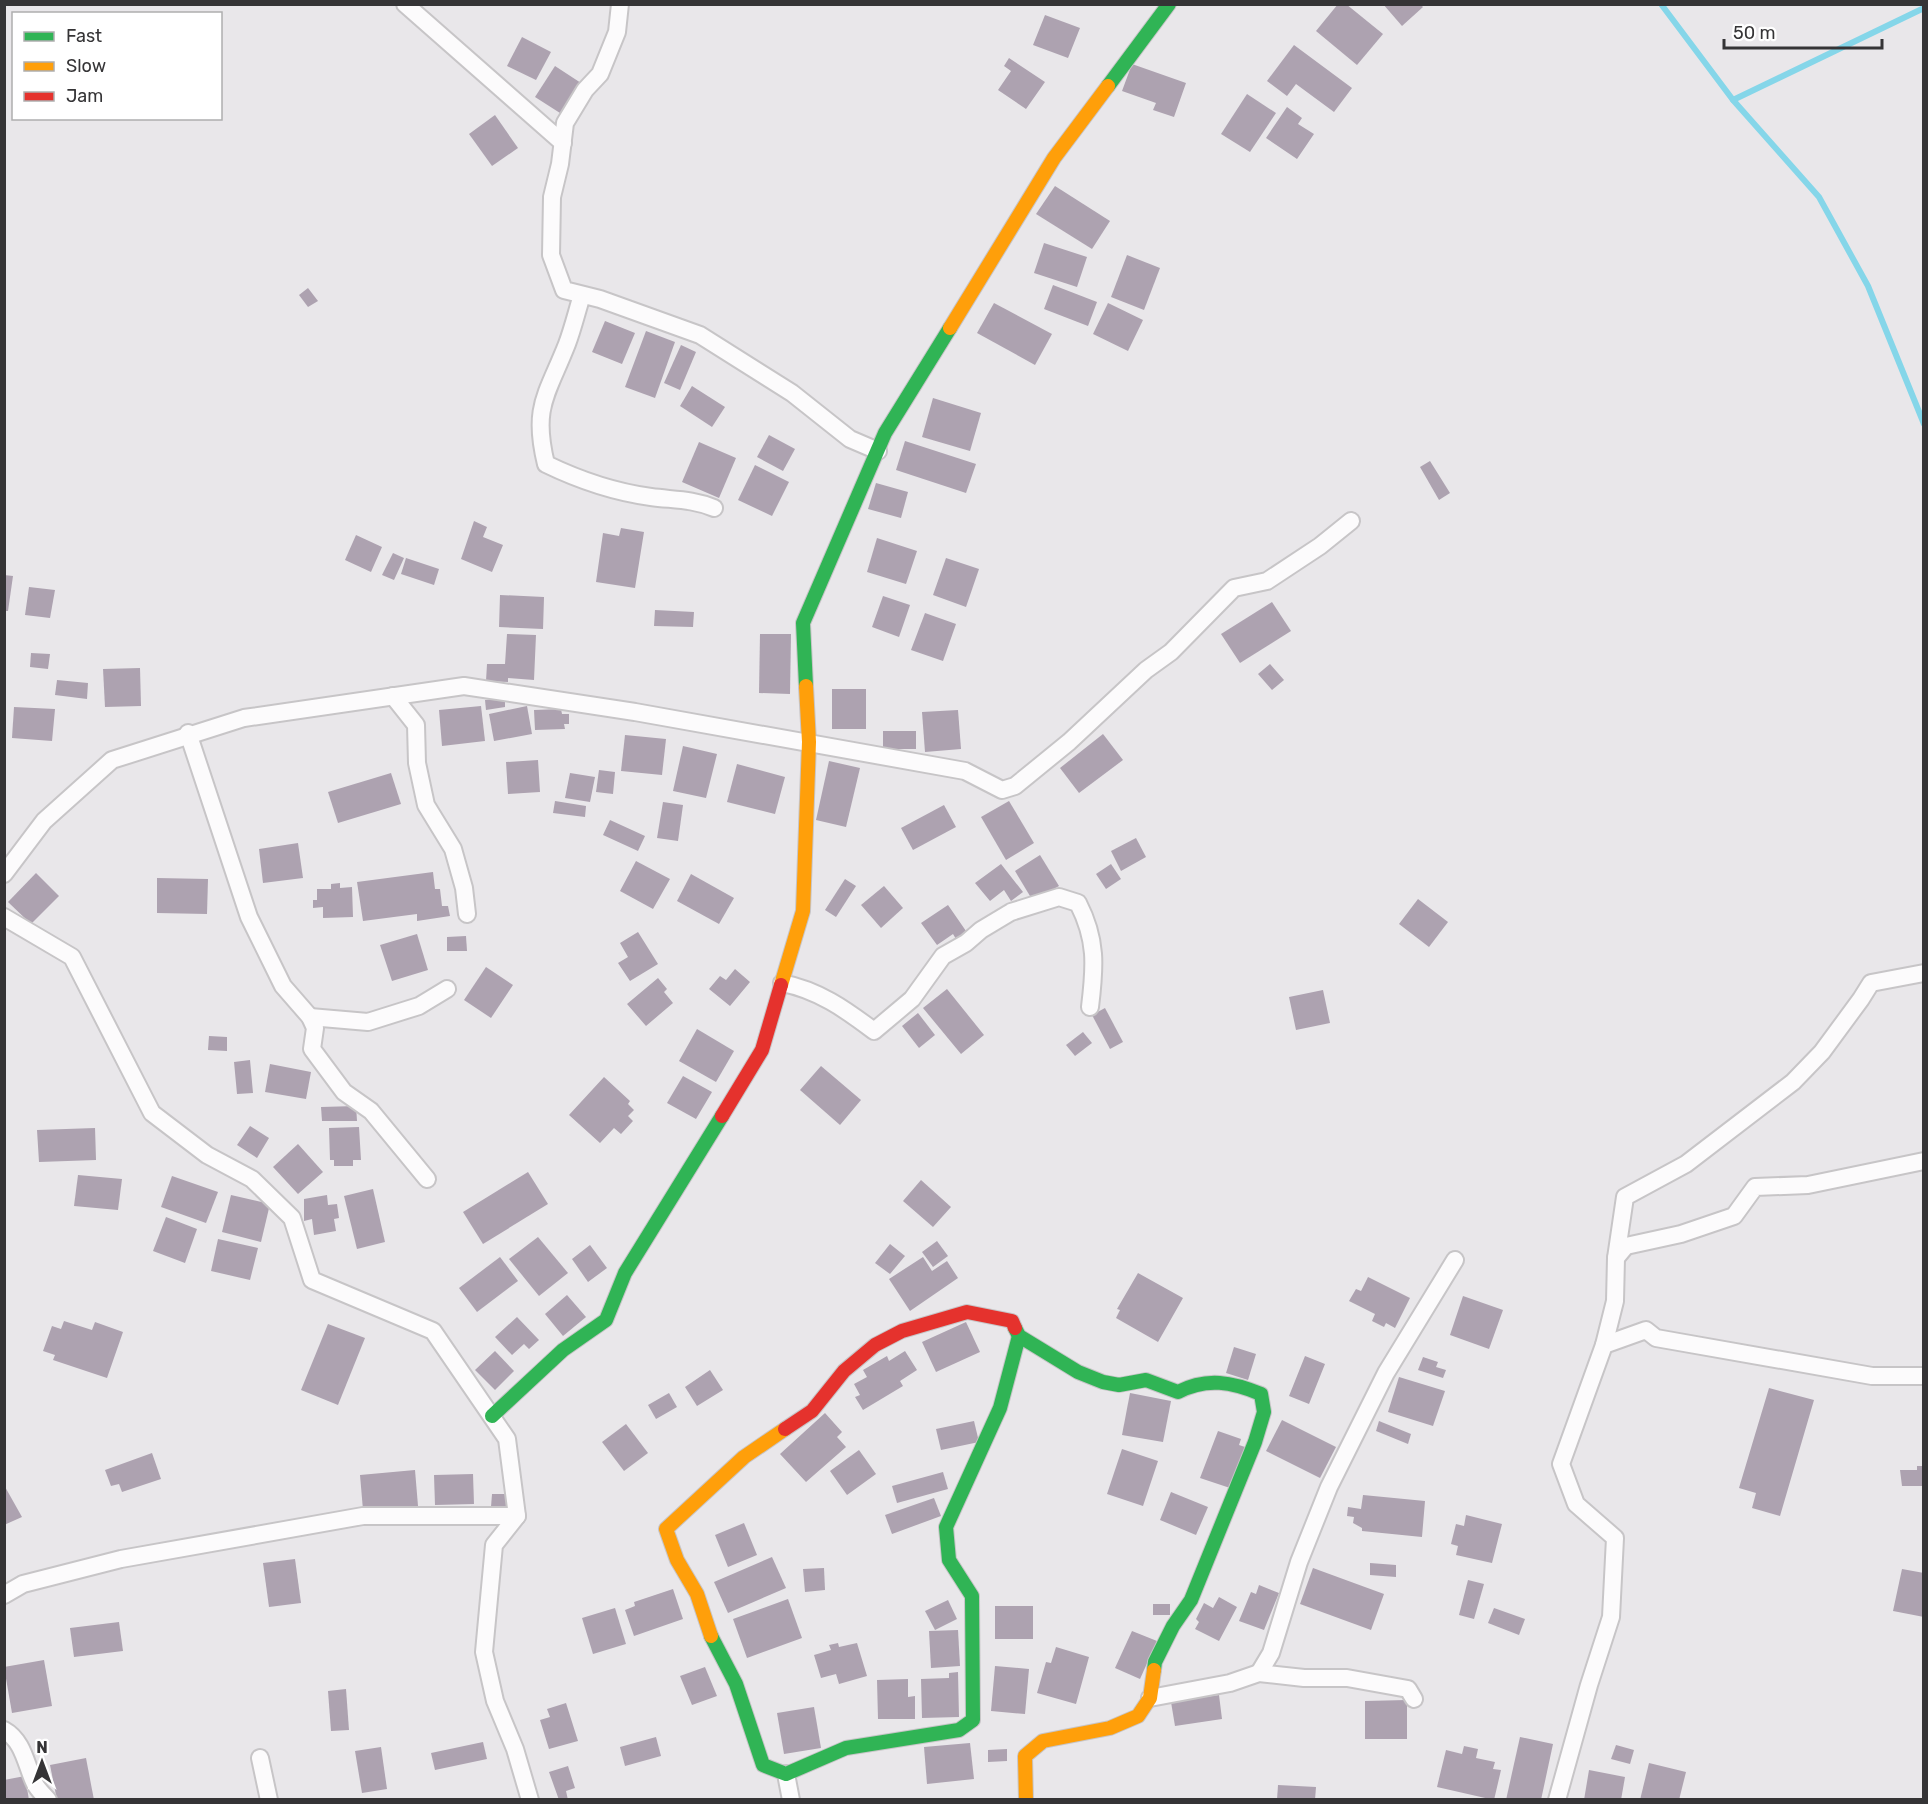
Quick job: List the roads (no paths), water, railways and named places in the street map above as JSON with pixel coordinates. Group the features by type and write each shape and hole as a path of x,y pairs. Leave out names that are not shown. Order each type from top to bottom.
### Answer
{"street":[{"path":"405,4 563,143"},
{"path":"620,4 616,32 600,74 585,90 565,123 552,197 551,255 564,290 700,335 792,393 850,439 878,451"},
{"path":"492,1416 564,1350 606,1320 625,1273 762,1050 803,911 809,742 803,622 885,433 1054,158 1169,4"},
{"path":"582,295 568,342 542,400 539,435 546,464 581,481 650,496 698,501 714,508"},
{"path":"4,874 44,821 112,760 189,733 244,718 464,686 809,742 878,757 965,771 1002,790 1014,786 1069,742 1146,670 1171,652 1234,588 1267,581 1320,546 1352,521"},
{"path":"393,696 416,724 417,763 426,805 453,849 464,888 467,914"},
{"path":"189,733 249,917 283,986 310,1017 315,1028 312,1049 344,1092 371,1111 428,1179"},
{"path":"782,983 806,988 839,1005 874,1031 912,999 943,956 1011,912 1059,897 1078,903 1090,928 1094,966 1089,1007"},
{"path":"4,917 72,957 152,1113 207,1155 252,1179 292,1218 312,1280 433,1331 507,1439 517,1516 494,1545 484,1652 495,1701 515,1749 530,1800"},
{"path":"1557,1800 1611,1617 1615,1538 1576,1504 1561,1464 1604,1345 1614,1301 1616,1258 1625,1197 1686,1164 1793,1082 1822,1052 1862,999 1870,983 1923,973"},
{"path":"310,1017 369,1022 419,1006 447,989"},
{"path":"1616,1258 1626,1246 1681,1233 1734,1216 1755,1187 1808,1185 1923,1161"},
{"path":"1259,1673 1270,1653 1299,1562 1329,1487 1390,1365 1455,1260"},
{"path":"968,1312 1012,1321 1019,1336 1000,1408 946,1527 949,1560 972,1596 973,1720 959,1730 846,1748 786,1774 763,1766 736,1684 709,1632 697,1594 677,1560 666,1529 744,1457 812,1411 844,1371 875,1345 902,1331 968,1312"},
{"path":"1604,1345 1646,1330 1656,1338 1872,1376 1923,1376"},
{"path":"1019,1336 1042,1346 1073,1371 1119,1386 1138,1380 1160,1383 1178,1392 1194,1383 1218,1381 1242,1386 1261,1394 1264,1412 1255,1442 1199,1575 1191,1600 1173,1626 1155,1662 1149,1698 1138,1716 1110,1728 1044,1741 1025,1756 1026,1800"},
{"path":"4,1595 23,1584 121,1559 363,1516 517,1516"},
{"path":"1149,1698 1230,1683 1259,1673 1304,1678 1347,1678 1408,1689 1414,1700"},
{"path":"4,1730 13,1736 31,1769 35,1785 48,1800"},
{"path":"260,1758 269,1800"},
{"path":"786,1774 791,1800"}],"waterway":[{"path":"1661,4 1733,100 1819,197 1868,286 1924,424"},
{"path":"1733,100 1924,8"}]}
